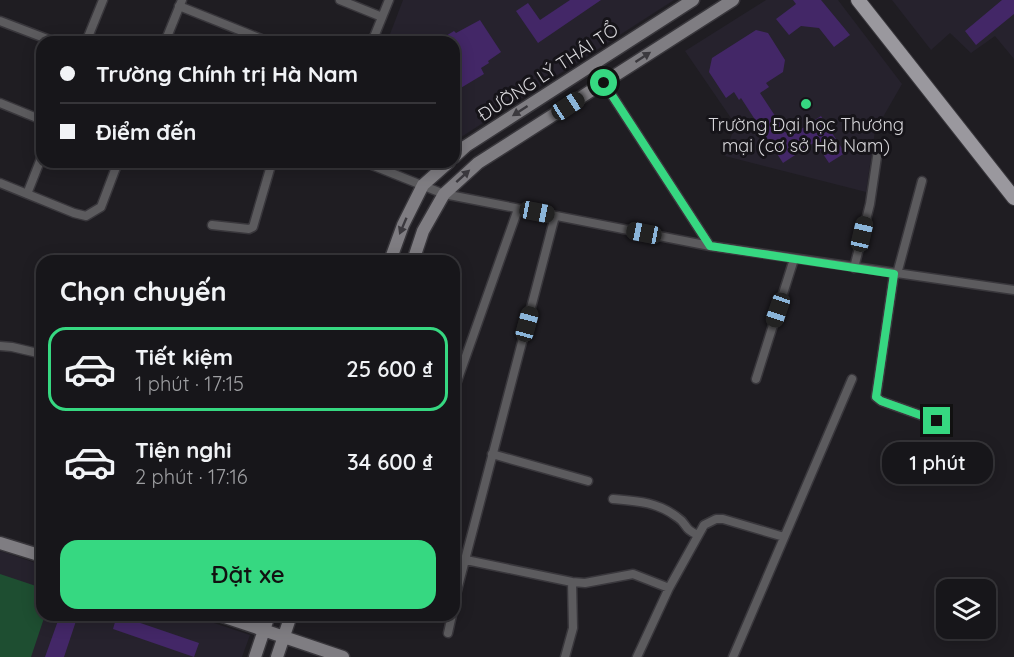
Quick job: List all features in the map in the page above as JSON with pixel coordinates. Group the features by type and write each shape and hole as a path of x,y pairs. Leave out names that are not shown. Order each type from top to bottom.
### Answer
{"main road":[{"name":"ĐƯỜNG LÝ THÁI TỔ","path":"460,152 693,0"},
{"path":"415,255 423,231 444,194 478,163 734,0"},
{"path":"858,0 1014,198"},
{"path":"392,255 403,225 423,185 441,168"},
{"path":"0,543 36,554"},
{"path":"237,621 343,657"},
{"path":"255,657 267,621"},
{"path":"277,657 289,621"}],"street":[{"path":"88,36 103,0"},
{"path":"340,0 382,17"},
{"path":"374,36 388,0"},
{"path":"167,36 181,3 255,36"},
{"path":"0,21 39,36"},
{"path":"604,83 710,246"},
{"path":"0,103 36,118"},
{"path":"854,268 870,204 878,150"},
{"path":"27,194 37,168"},
{"path":"0,183 86,216 101,207 116,168"},
{"path":"212,225 249,229 253,227 270,168"},
{"path":"379,168 444,194 710,246 1014,290"},
{"path":"922,182 896,274 876,397 881,401 937,421"},
{"path":"460,373 518,209"},
{"path":"460,581 555,216"},
{"path":"756,379 794,259"},
{"path":"0,346 36,353"},
{"path":"733,657 852,379"},
{"path":"492,454 588,481"},
{"path":"613,499 654,504 679,517 689,532 698,535"},
{"path":"637,657 669,588 704,525 716,519 784,537"},
{"path":"466,560 572,582 585,583 633,574 669,588"},
{"path":"565,657 573,628 572,582"},
{"path":"448,633 451,621"}],"shaded area":[{"path":"403,0 674,0 460,138 460,36 389,36"},
{"name":"Trường Đại học Thương mại (cơ sở Hà Nam)","path":"766,0 838,0 902,84 875,131 866,192 725,156 735,124 685,51"},
{"path":"892,0 1014,0 1014,59 995,36 971,53 950,33 931,50"},
{"path":"0,551 36,563 36,621 208,621 250,635 242,657 0,657"}],"green space":[{"path":"0,574 36,586 36,621 43,621 31,657 0,657"}],"building":[{"path":"570,0 601,0 538,43 516,11 528,3 540,20"},
{"path":"793,0 821,0 850,35 834,47 819,28 801,26 789,35 776,19 796,4"},
{"path":"1002,0 1014,0 1014,14 976,45 965,31"},
{"path":"480,20 501,52 481,68 484,74 460,88 460,36 446,36 454,31 456,33"},
{"path":"756,30 768,33 785,60 783,72 766,83 769,87 760,93 789,137 821,116 845,153 829,163 815,142 783,163 741,98 739,100 734,92 726,98 709,72 712,58"},
{"path":"58,621 76,621 64,657 45,657"},
{"path":"115,621 135,621 199,643 194,657 113,629"}],"place":[{"name":"Trường Đại học Thương mại (cơ sở Hà Nam)","path":"806,104"}],"route":[{"path":"604,83 710,246 894,274 876,397 878,400 937,421"}]}
